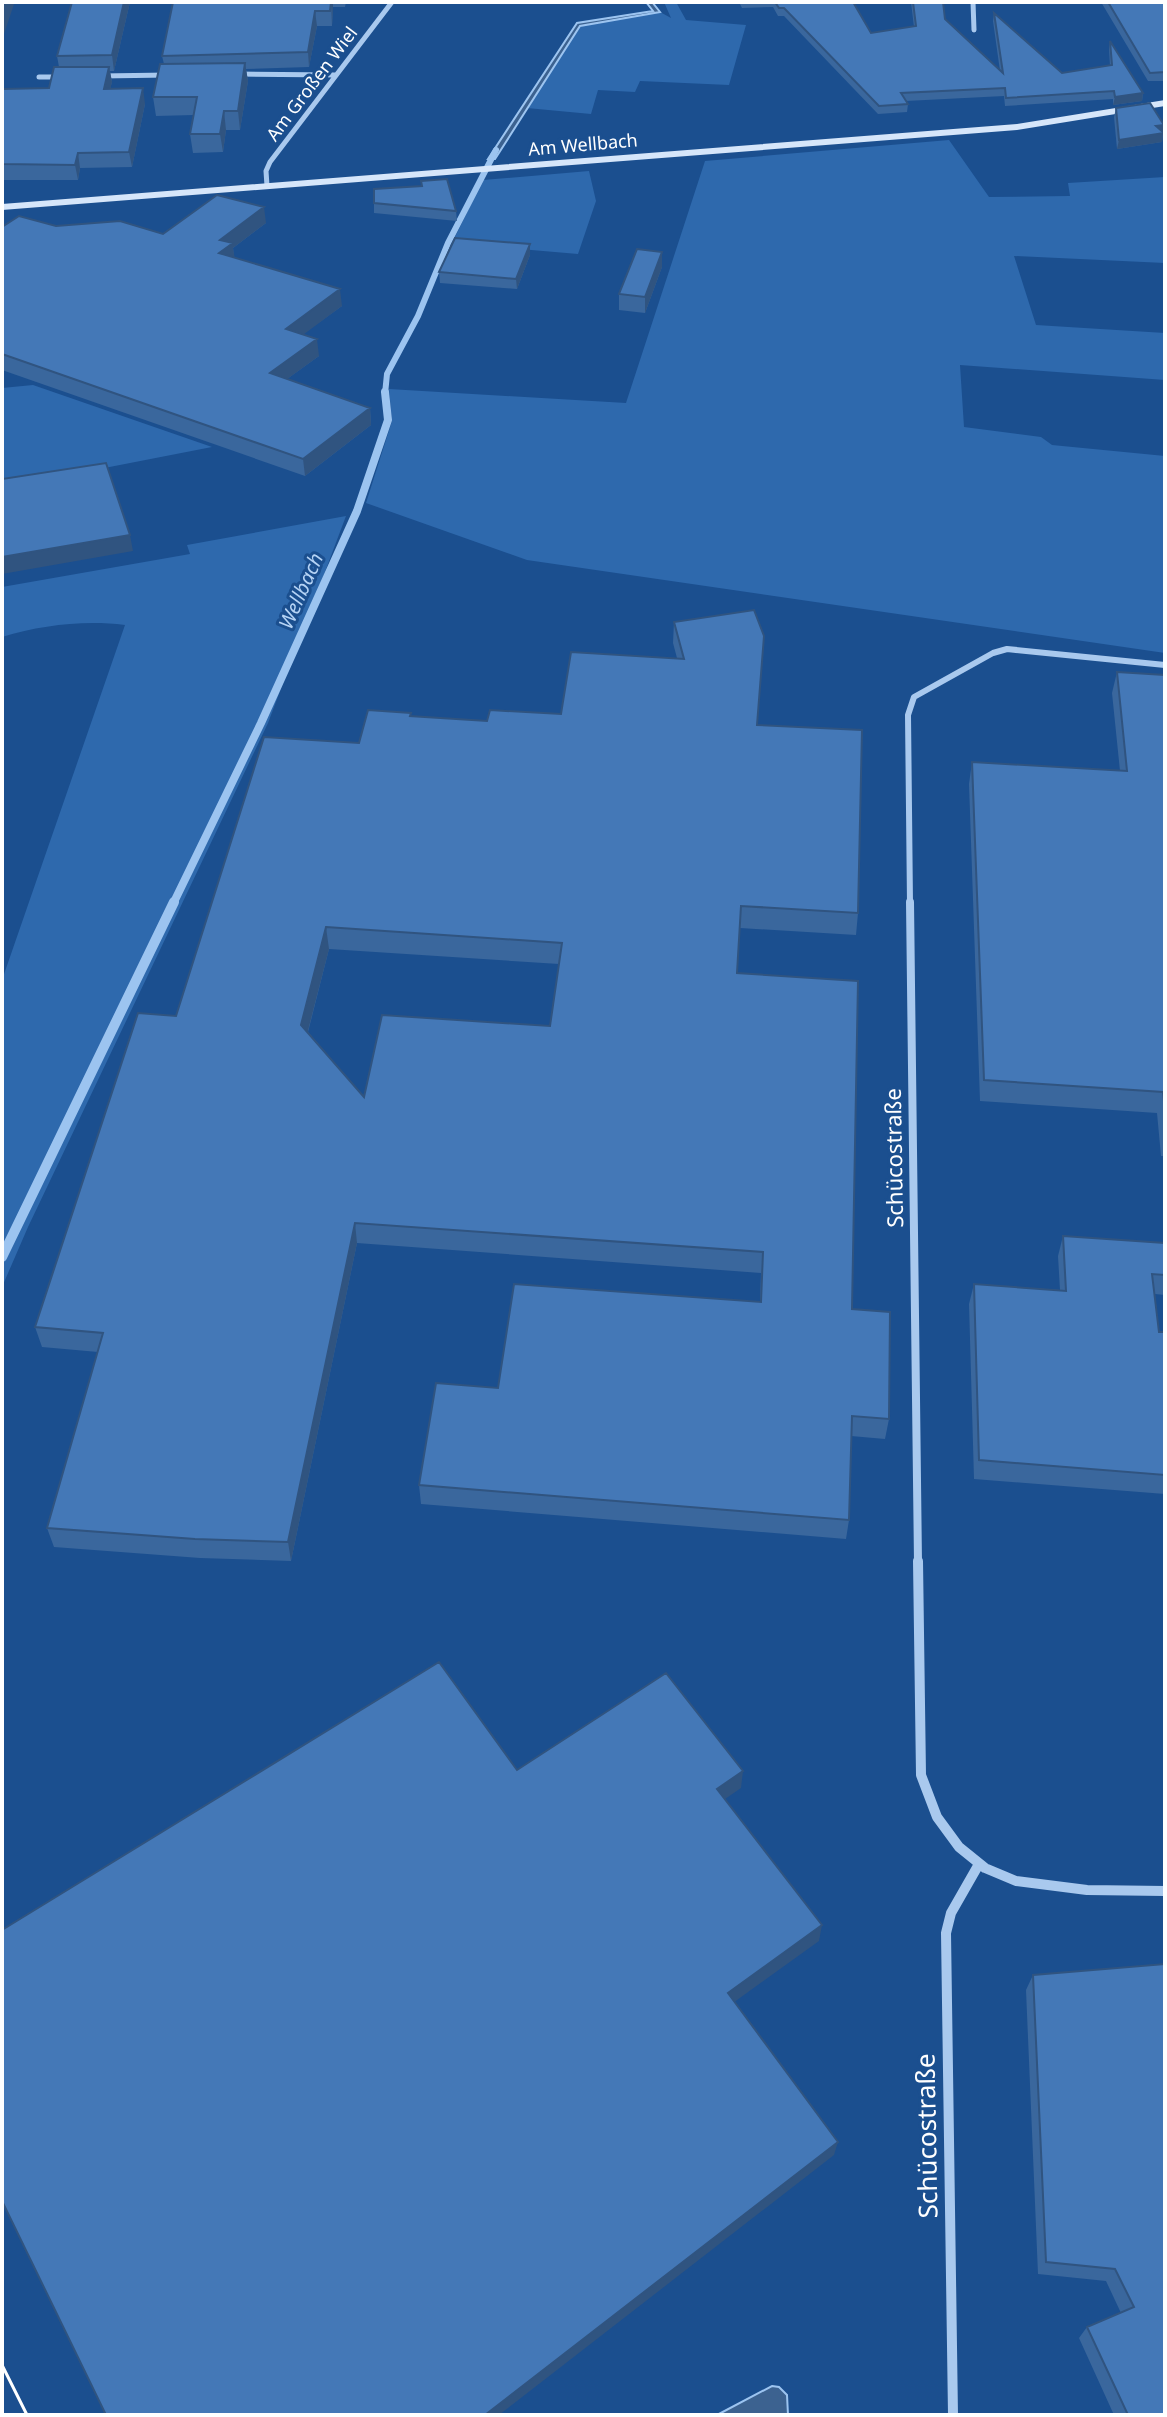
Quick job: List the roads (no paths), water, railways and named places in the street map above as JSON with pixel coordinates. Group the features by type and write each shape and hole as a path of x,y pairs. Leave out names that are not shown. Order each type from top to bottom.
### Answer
{"main road":[{"name":"Am Wellbach","path":"2,207 1017,127 1165,103"}],"street":[{"name":"Am Großen Wiel","path":"267,186 266,171 270,162 392,2"},
{"path":"973,2 974,30"},
{"path":"235,74 336,75"},
{"path":"88,76 175,75"},
{"path":"39,77 64,77"},
{"name":"Schücostraße","path":"1165,665 1007,649 993,653 914,697 908,715 919,1750 928,1802 944,1829 979,1864 1028,1886 1055,1890 1165,1891"},
{"name":"Schücostraße","path":"953,2415 946,1933 951,1913 979,1864"}],"waterway":[{"name":"Wellbach","path":"385,393 387,374 418,316 448,243 496,150"},
{"name":"Wellbach","path":"173,904 261,723 357,511 388,420 385,393"},
{"name":"Wellbach","path":"2,1257 174,902"}],"tram line":[{"path":"2,2365 27,2415"}]}
